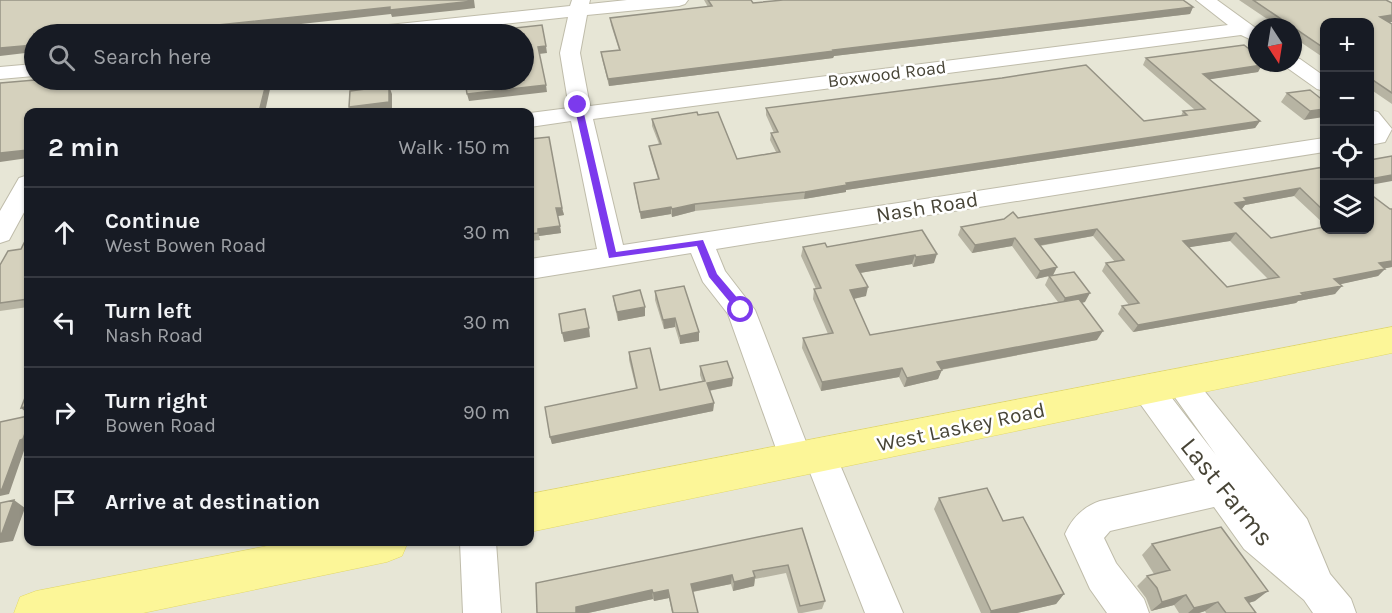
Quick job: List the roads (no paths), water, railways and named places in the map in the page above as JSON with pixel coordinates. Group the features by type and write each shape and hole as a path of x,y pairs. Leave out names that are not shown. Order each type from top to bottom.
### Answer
{"main road":[{"name":"West Laskey Road","path":"534,512 1392,340"},
{"path":"53,611 368,546"}],"street":[{"path":"436,24 580,5 679,0"},
{"path":"1205,0 1248,31"},
{"path":"580,5 570,53 580,114 612,256"},
{"name":"Boxwood Road","path":"534,120 1248,33"},
{"path":"1302,69 1320,82"},
{"path":"0,73 24,71"},
{"name":"Nash Road","path":"534,268 1320,146"},
{"path":"0,185 24,182"},
{"path":"0,234 24,189"},
{"path":"700,242 713,275 741,310 808,458 884,613"},
{"name":"Last Farms","path":"1163,385 1222,490 1257,537 1327,605"},
{"name":"Last Farms","path":"1163,385 1294,531 1327,605"},
{"path":"1130,613 1103,576 1083,534 1100,516 1222,490"},
{"path":"478,546 482,613"}]}
